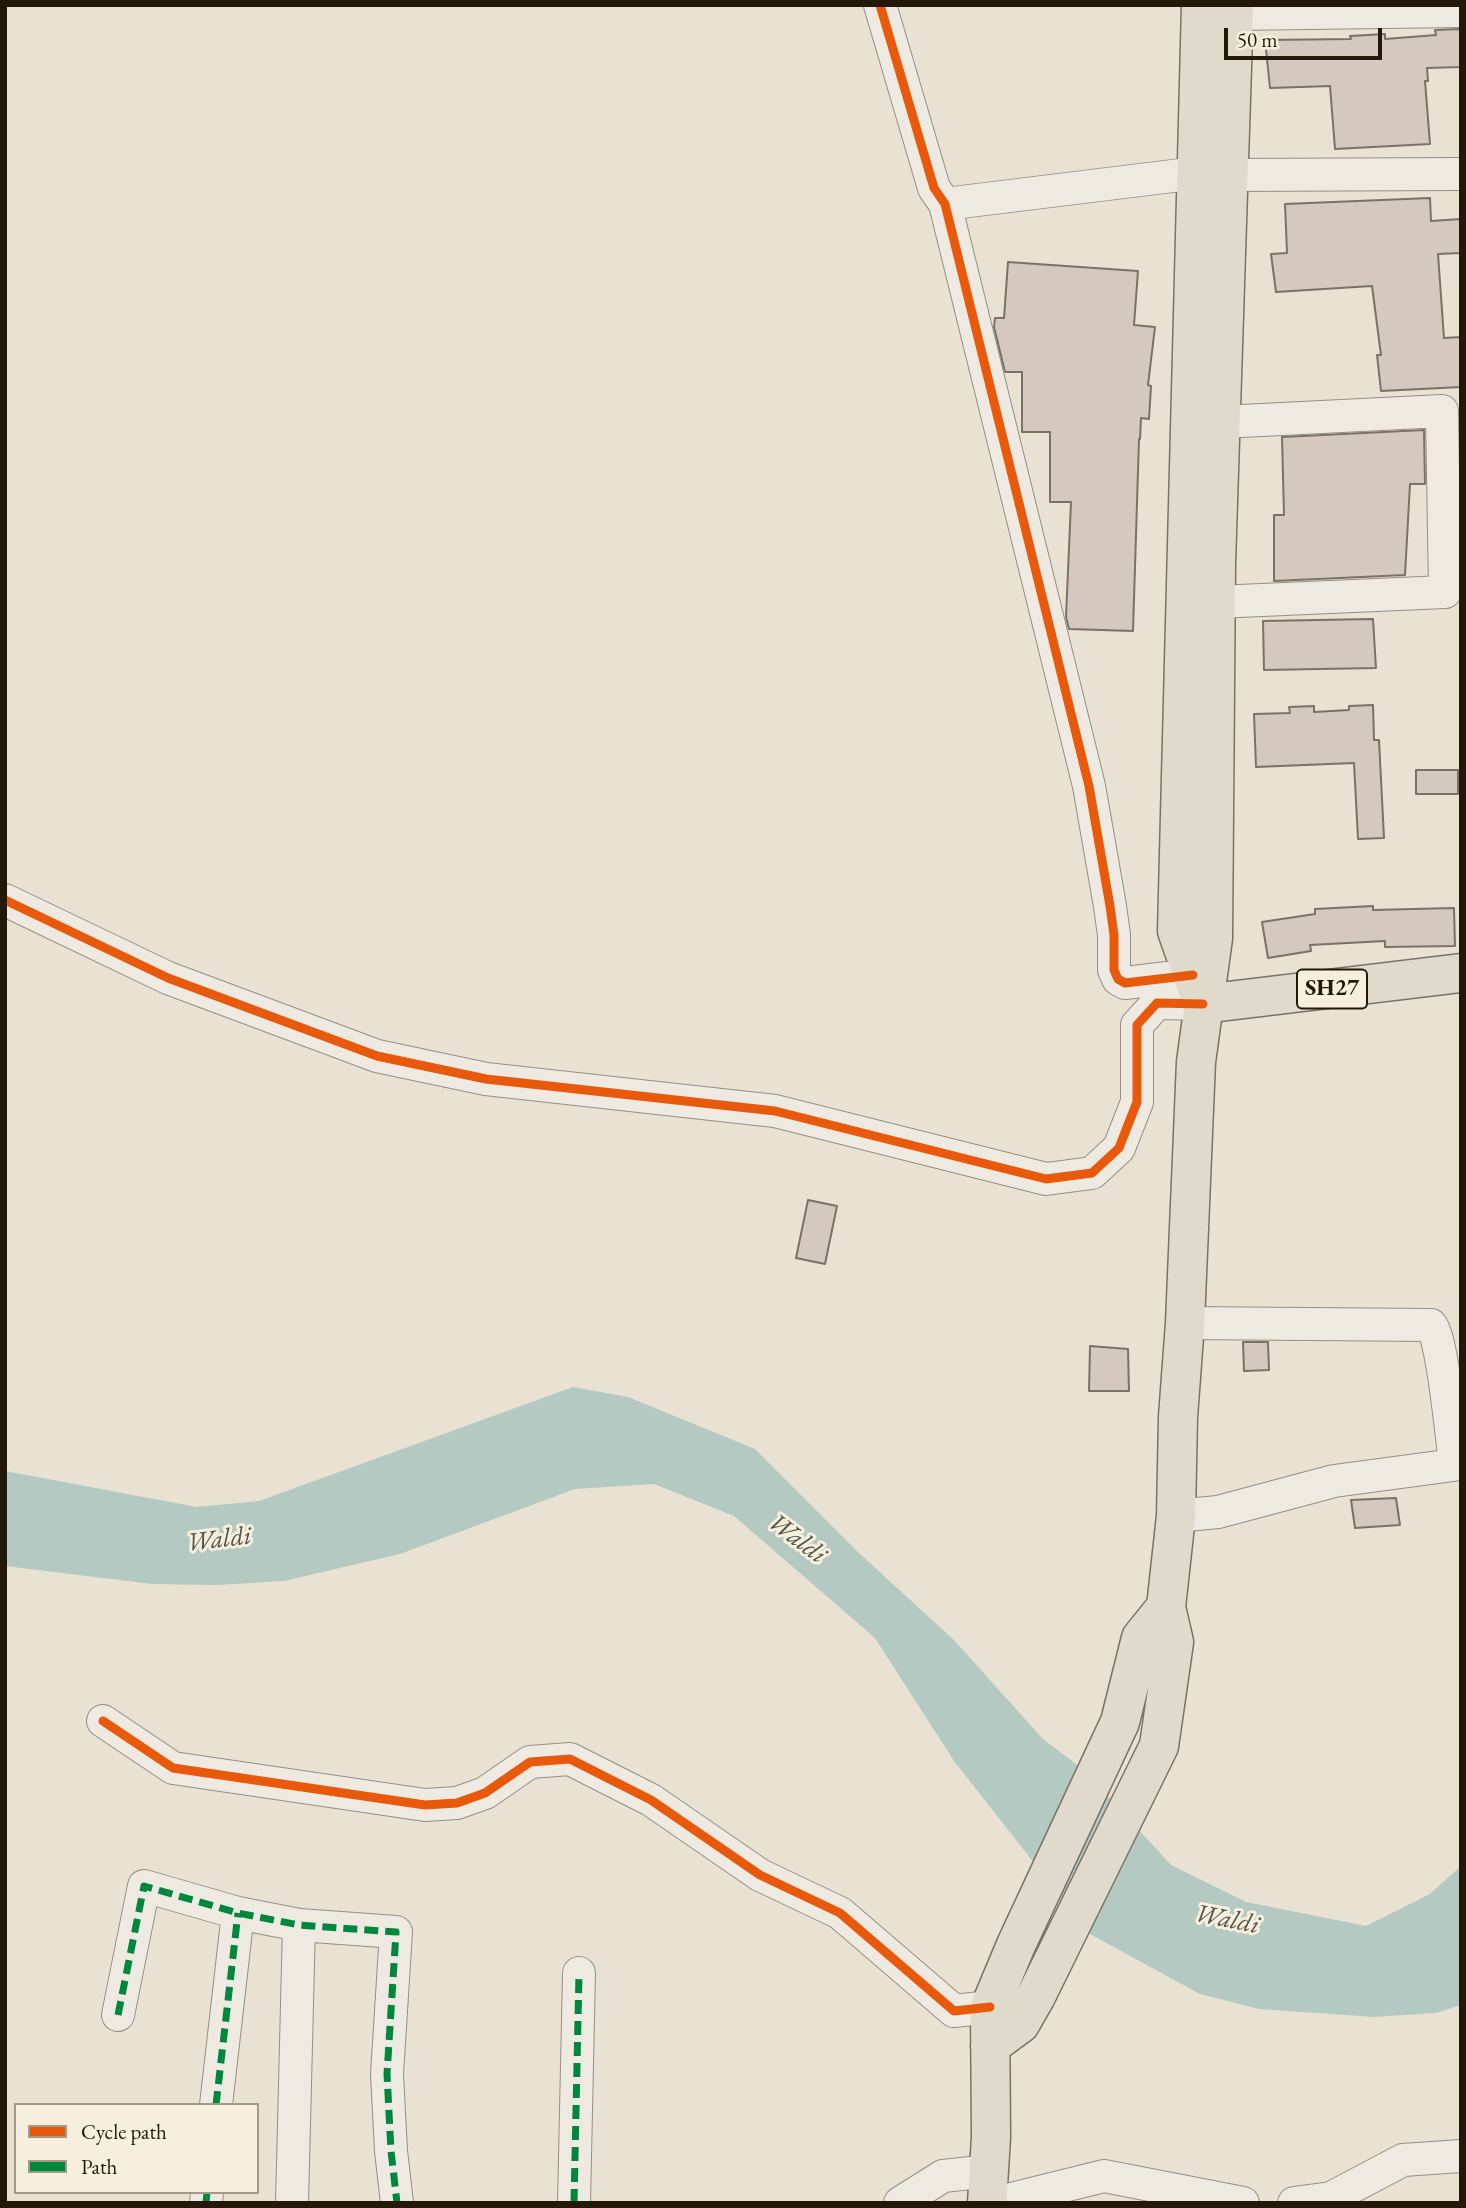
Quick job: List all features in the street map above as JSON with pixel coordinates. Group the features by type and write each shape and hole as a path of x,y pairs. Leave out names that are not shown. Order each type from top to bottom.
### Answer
{"main road":[{"path":"1198,990 1177,930 1212,174 1223,8"},
{"path":"990,2046 1020,2024 1036,1996 1159,1746 1174,1642 1166,1607 1176,1516 1178,1417 1185,1323 1198,990 1213,938 1216,602 1221,422 1212,174"},
{"name":"SH27","path":"1198,990 1461,973"},
{"path":"991,2192 990,2007 1120,1722 1141,1638 1166,1607"}],"street":[{"path":"880,5 934,188 945,204 1089,786 1114,935 1114,970 1118,979 1125,983 1198,990"},
{"path":"1223,8 1419,8 1461,11"},
{"path":"945,204 1212,174 1461,174"},
{"path":"1216,602 1444,592 1443,411 1221,422"},
{"path":"5,900 168,978 377,1056 486,1079 775,1111 1046,1179 1092,1174 1119,1148 1137,1102 1138,1025 1157,1003 1198,990"},
{"path":"1176,1516 1218,1512 1334,1481 1458,1463 1439,1348 1435,1328 1431,1325 1185,1323"},
{"path":"103,1721 173,1768 425,1805 457,1803 485,1793 530,1762 570,1759 651,1800 760,1875 841,1913 954,2011 990,2007"},
{"path":"118,2015 144,1886 238,1913 299,1925 396,1932 387,2074 397,2203"},
{"path":"216,2103 238,1913"},
{"path":"292,2203 299,1925"},
{"path":"574,2203 579,1973"},
{"path":"1294,2203 1331,2198 1403,2161 1461,2156"},
{"path":"900,2203 943,2176 991,2192 1077,2192 1104,2176 1244,2203"}],"water":[{"name":"Waldi","path":"573,1387 628,1397 755,1449 860,1554 954,1640 1043,1739 1085,1771 1171,1865 1246,1902 1366,1926 1430,1894 1461,1866 1461,2005 1436,2013 1374,2017 1259,2009 1200,1994 1090,1934 954,1761 875,1638 734,1516 654,1484 575,1489 400,1554 284,1581 217,1585 152,1584 5,1566 5,1471 197,1507 259,1501"}],"building":[{"path":"1461,29 1461,67 1427,68 1428,81 1425,81 1430,144 1335,149 1330,86 1270,88 1265,40 1351,39 1350,36 1385,34 1385,39 1436,35 1435,30"},
{"path":"1430,198 1431,221 1461,219 1461,253 1438,254 1444,338 1461,337 1461,387 1381,391 1377,355 1381,355 1372,286 1276,292 1271,254 1287,253 1285,204"},
{"path":"1008,262 1138,271 1134,325 1155,327 1148,385 1151,386 1149,419 1141,418 1139,439 1133,631 1069,629 1066,617 1071,502 1050,502 1050,432 1022,432 1022,372 1005,372 994,327 995,318 1004,318"},
{"path":"1424,430 1425,484 1410,484 1405,575 1274,581 1274,515 1284,515 1282,437"},
{"path":"1373,619 1376,668 1264,670 1263,621"},
{"path":"1373,705 1374,740 1379,740 1384,838 1358,839 1354,763 1256,767 1254,714 1290,713 1289,707 1314,706 1314,712 1349,710 1349,706"},
{"path":"1416,770 1458,770 1458,794 1416,794"},
{"path":"1373,906 1373,910 1454,908 1455,946 1385,947 1385,941 1310,945 1311,951 1268,958 1262,922 1315,914 1315,909"},
{"path":"808,1200 837,1206 825,1264 796,1258"},
{"path":"1243,1342 1268,1342 1269,1370 1244,1371"},
{"path":"1090,1346 1128,1349 1129,1391 1089,1391"},
{"path":"1396,1498 1400,1525 1355,1528 1351,1500"}],"marked path":[{"path":"118,2015 144,1886 238,1913 299,1925 396,1932 387,2074 397,2203"},
{"path":"216,2103 238,1913"},
{"path":"574,2203 579,1973"},
{"path":"206,2203 207,2194"}],"cycle path":[{"path":"880,5 934,188 945,204 1089,786 1114,935 1114,970 1118,979 1125,983 1193,975"},
{"path":"5,900 168,978 377,1056 486,1079 775,1111 1046,1179 1092,1173 1119,1148 1137,1102 1137,1025 1157,1003 1203,1004"},
{"path":"103,1721 173,1768 425,1805 457,1803 485,1793 530,1762 570,1759 651,1800 760,1875 840,1913 954,2011 990,2007"}]}
